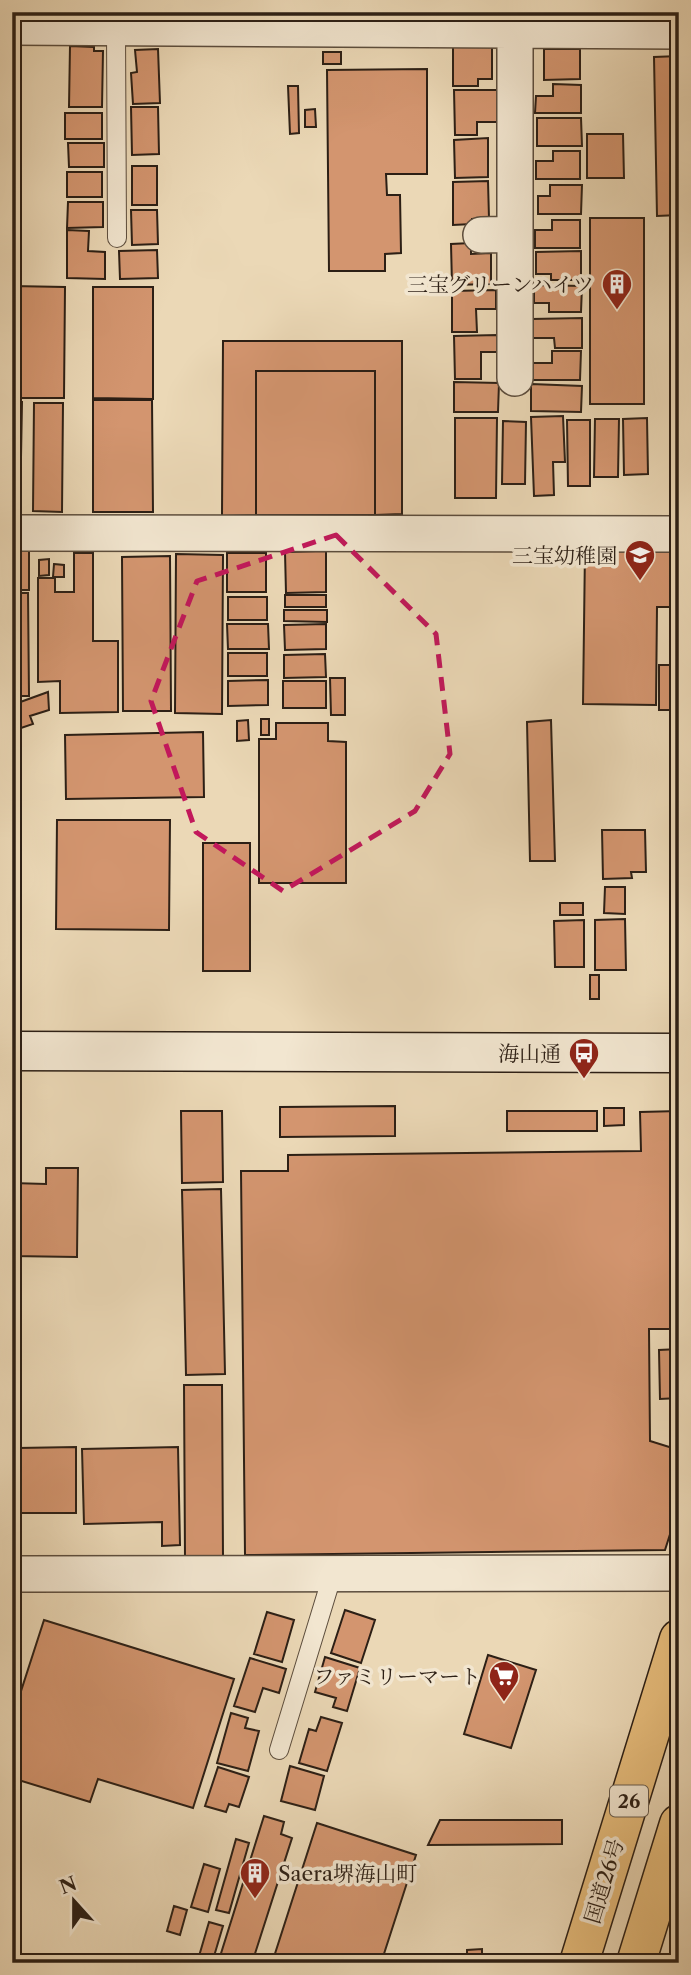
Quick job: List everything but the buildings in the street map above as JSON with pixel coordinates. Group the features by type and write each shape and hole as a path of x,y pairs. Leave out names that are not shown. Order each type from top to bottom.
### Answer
{"highway":[{"name":"国道26号","path":"579,1963 679,1639"},
{"path":"636,1963 679,1824"}],"street":[{"path":"12,27 116,29 361,21 515,29 679,31"},
{"path":"515,29 498,234 515,378"},
{"path":"12,533 679,534"},
{"path":"12,1051 679,1053"},
{"path":"12,1574 679,1573"}],"lane":[{"path":"116,29 117,239"},
{"path":"279,1751 333,1573"}],"highlighted area":[{"path":"336,535 436,634 450,754 415,811 283,891 196,832 151,701 197,581"}],"place":[{"name":"三宝グリーンハイツ","path":"617,311"},
{"name":"三宝幼稚園","path":"640,582"},
{"name":"海山通","path":"584,1080"},
{"name":"ファミリーマート","path":"504,1703"},
{"name":"Saera堺海山町","path":"255,1900"}]}
